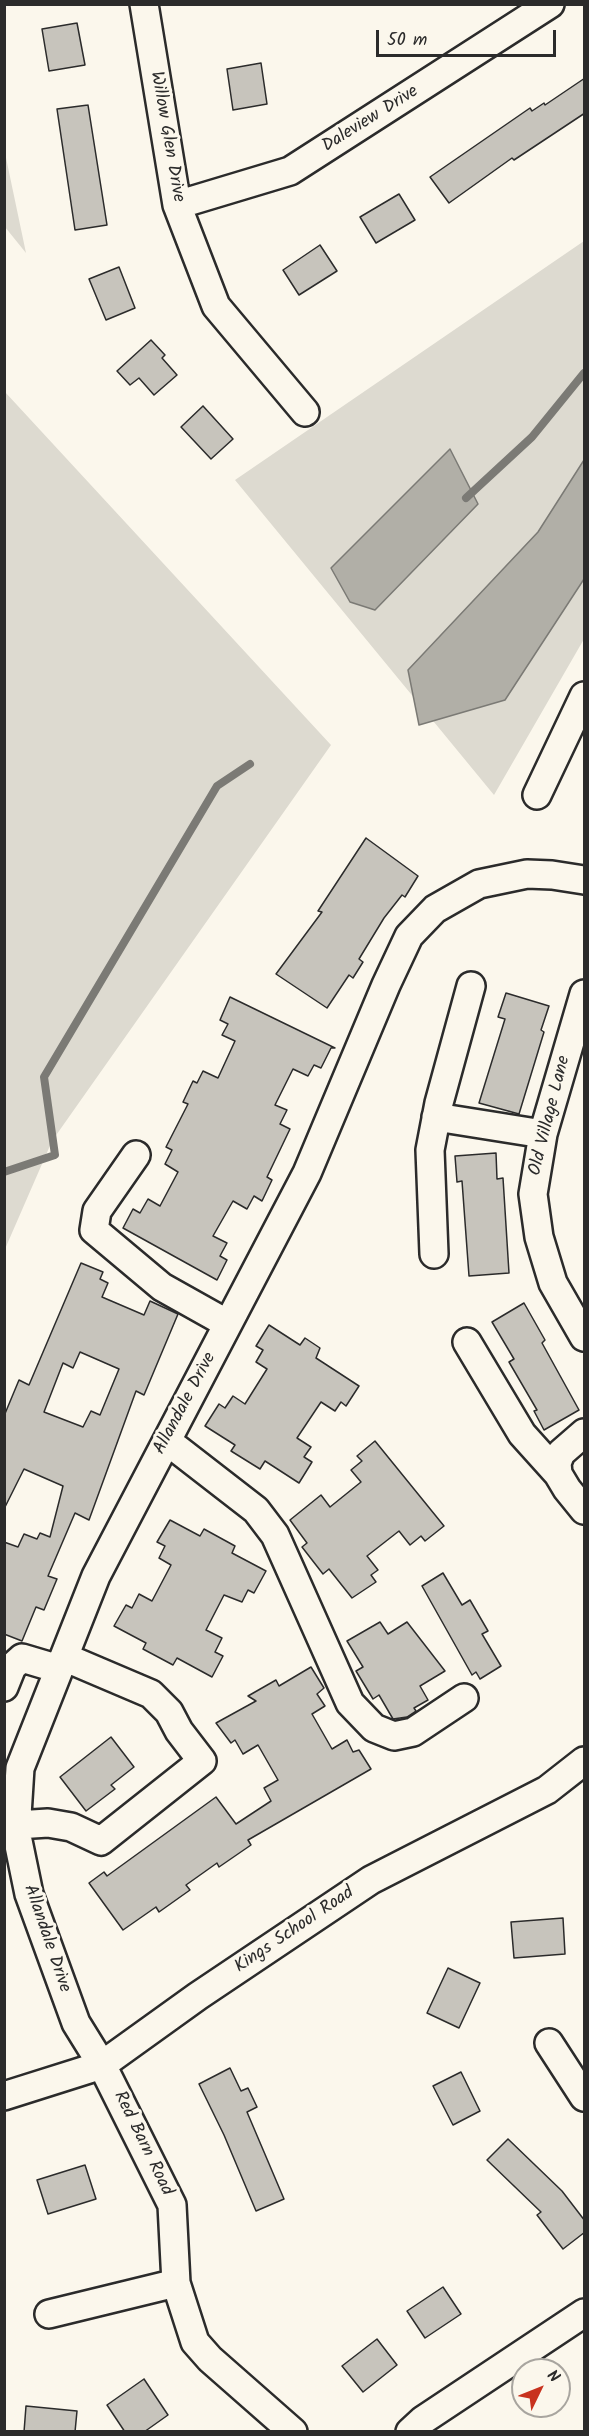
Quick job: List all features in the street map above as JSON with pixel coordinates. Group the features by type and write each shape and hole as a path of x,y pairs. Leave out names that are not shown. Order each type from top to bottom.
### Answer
{"street":[{"name":"Willow Glen Drive","path":"144,4 177,205 216,306 304,412"},
{"name":"Daleview Drive","path":"177,205 290,171 550,4"},
{"path":"537,795 585,696"},
{"name":"Allandale Drive","path":"102,2065 75,2023 29,1894 17,1825 20,1768 96,1576 307,1173 386,985 410,936 435,909 479,884 526,874 585,880"},
{"path":"434,1254 430,1150 436,1117 471,986"},
{"name":"Old Village Lane","path":"585,994 543,1134 532,1194 539,1237 553,1283 585,1336"},
{"path":"436,1117 543,1134"},
{"path":"136,1155 97,1211 94,1230 162,1287 228,1324"},
{"path":"467,1342 522,1434 558,1474 567,1489 585,1510"},
{"path":"558,1474 557,1463 561,1453 585,1433"},
{"path":"167,1441 256,1510 275,1535 350,1703 374,1728 394,1736 413,1731 464,1698"},
{"path":"4,1687 12,1667 13,1655 62,1663 151,1694 169,1712 179,1731 202,1761 101,1841 70,1827 48,1823 17,1825"},
{"name":"Kings School Road","path":"4,2096 102,2065 198,1996 371,1880 547,1790 585,1761"},
{"path":"549,2043 585,2097"},
{"name":"Red Barn Road","path":"102,2065 172,2205 175,2225 176,2283 195,2342 210,2359 293,2432"},
{"path":"49,2314 176,2283"},
{"path":"410,2432 423,2420 585,2313"}],"shaded area":[{"path":"5,153 26,253 5,227"},
{"path":"584,241 584,639 494,795 235,480"},
{"path":"5,392 331,745 52,1141 5,1249"},
{"path":"450,449 478,504 375,610 350,602 331,568"},
{"path":"584,460 584,579 505,700 419,725 408,670 538,532"}],"building":[{"path":"77,23 85,65 49,71 42,29"},
{"path":"261,63 267,104 233,110 227,69"},
{"path":"585,78 585,113 514,160 512,158 449,203 430,177 530,108 532,111 544,103 545,105"},
{"path":"88,105 107,225 75,230 57,109"},
{"path":"399,194 415,220 376,243 360,217"},
{"path":"320,245 337,271 299,295 283,270"},
{"path":"119,267 135,308 106,320 89,279"},
{"path":"151,340 165,355 162,358 177,375 154,395 139,378 130,385 117,371"},
{"path":"203,406 233,439 211,459 181,427"},
{"path":"366,838 418,876 405,897 402,895 384,918 359,959 363,962 353,978 349,975 327,1008 276,974 322,912 318,911"},
{"path":"506,993 549,1006 541,1030 544,1032 519,1114 479,1103 505,1019 498,1017"},
{"path":"230,997 335,1048 331,1048 321,1068 314,1065 308,1076 293,1069 275,1105 287,1110 280,1124 290,1129 267,1177 272,1180 262,1201 254,1196 247,1209 233,1201 213,1236 227,1243 220,1256 227,1260 217,1280 123,1228 133,1209 140,1213 148,1199 160,1206 178,1172 165,1164 172,1150 166,1147 188,1104 183,1102 193,1081 197,1083 203,1071 218,1078 235,1041 222,1035 228,1024 220,1020"},
{"path":"496,1153 497,1179 503,1178 509,1273 469,1276 462,1181 457,1182 455,1156"},
{"path":"81,1263 103,1272 100,1279 108,1283 102,1297 144,1315 150,1301 178,1314 144,1395 136,1391 89,1520 75,1513 48,1576 57,1579 44,1610 36,1607 22,1641 4,1634 4,1542 18,1547 24,1534 37,1539 40,1533 50,1537 63,1486 24,1469 4,1509 4,1416 19,1380 29,1385","holes":["80,1352 119,1369 100,1415 91,1411 83,1427 44,1412 63,1363 73,1368"]},
{"path":"524,1303 545,1340 542,1343 579,1410 544,1430 534,1411 537,1410 509,1362 514,1359 492,1322"},
{"path":"269,1325 300,1345 305,1338 320,1348 316,1358 359,1386 346,1406 341,1402 335,1411 321,1402 297,1438 311,1447 304,1457 312,1462 299,1483 265,1461 260,1469 231,1451 235,1445 205,1426 219,1404 225,1408 233,1396 245,1404 267,1369 256,1362 263,1350 256,1346"},
{"path":"375,1441 444,1526 425,1541 421,1536 410,1545 399,1531 367,1556 378,1570 371,1575 376,1582 352,1598 329,1569 323,1574 302,1547 307,1543 290,1520 321,1495 330,1507 361,1482 351,1470 362,1461 357,1456"},
{"path":"170,1520 200,1536 204,1529 235,1546 232,1553 266,1571 254,1593 248,1590 242,1602 224,1595 206,1630 222,1638 215,1652 223,1656 212,1677 177,1658 173,1665 143,1649 146,1643 114,1626 126,1605 132,1608 139,1594 152,1601 171,1565 159,1558 165,1546 157,1542"},
{"path":"443,1573 462,1605 470,1600 488,1631 482,1634 501,1666 480,1679 476,1672 472,1675 422,1586"},
{"path":"380,1622 388,1634 407,1622 445,1671 420,1686 428,1700 414,1708 416,1711 407,1717 393,1719 379,1695 373,1699 356,1671 363,1667 347,1641"},
{"path":"311,1667 324,1688 317,1694 325,1706 312,1714 332,1749 347,1740 353,1752 359,1750 371,1769 248,1840 251,1845 219,1867 217,1863 186,1885 190,1890 159,1912 156,1907 123,1930 89,1883 104,1872 107,1876 216,1797 236,1824 271,1801 264,1788 278,1780 258,1745 243,1754 235,1740 231,1743 216,1723 256,1701 248,1696 276,1680 279,1686"},
{"path":"111,1737 134,1767 111,1785 115,1789 86,1811 60,1777"},
{"path":"563,1918 565,1954 514,1958 511,1922"},
{"path":"448,1968 480,1983 459,2028 427,2013"},
{"path":"230,2068 241,2091 248,2088 257,2107 247,2112 284,2199 256,2211 224,2135 199,2084"},
{"path":"461,2072 480,2111 453,2125 433,2086"},
{"path":"508,2139 562,2191 585,2221 585,2232 563,2249 537,2215 541,2212 487,2160"},
{"path":"85,2165 96,2199 48,2214 37,2180"},
{"path":"443,2287 461,2314 425,2338 407,2311"},
{"path":"377,2339 397,2365 363,2392 342,2366"},
{"path":"144,2379 168,2415 144,2432 125,2432 107,2405"},
{"path":"26,2406 77,2411 75,2432 24,2432"}],"waterway":[{"path":"466,498 532,437 584,373"},
{"path":"4,1172 55,1155 44,1077 217,786 250,764"}]}
